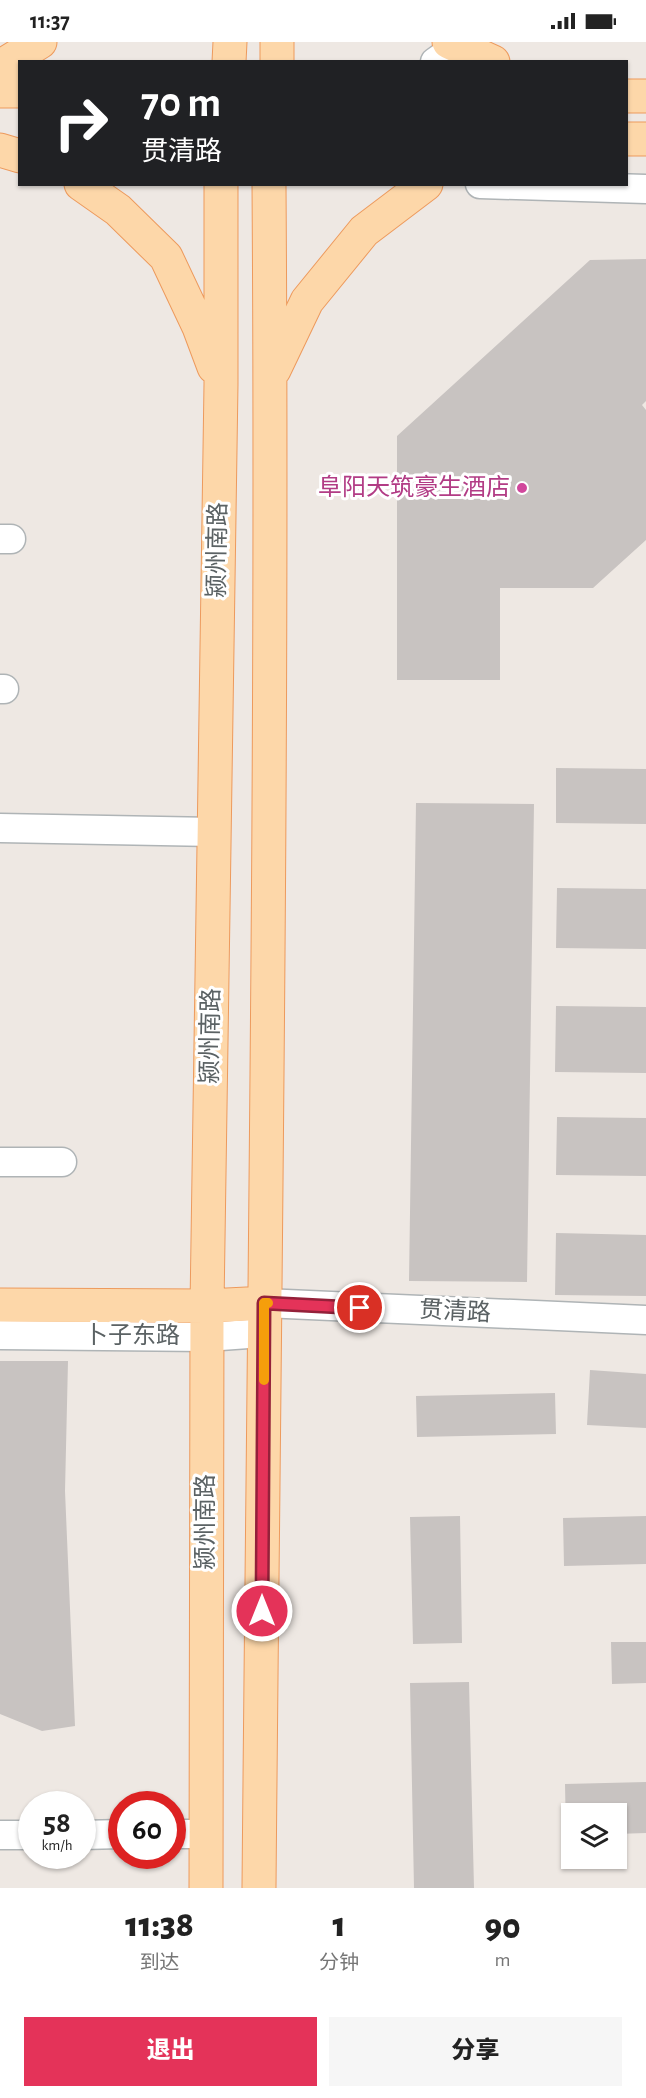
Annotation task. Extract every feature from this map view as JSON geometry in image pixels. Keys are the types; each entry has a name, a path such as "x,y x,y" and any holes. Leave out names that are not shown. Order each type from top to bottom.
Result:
{"main road":[{"path":"0,67 40,42"},
{"path":"229,60 230,42"},
{"path":"277,60 278,42"},
{"path":"451,48 488,60"},
{"path":"0,91 18,91"},
{"path":"628,96 646,96"},
{"path":"0,136 18,136"},
{"path":"628,139 646,139"},
{"path":"0,150 18,155"},
{"path":"84,186 118,210 166,257 221,384"},
{"name":"颍州南路","path":"206,1888 207,1321 221,384 221,186"},
{"path":"259,1888 271,378 269,186"},
{"path":"271,378 307,301 364,231 423,186"},
{"path":"0,1305 207,1321 264,1318"}],"street":[{"path":"0,168 18,167"},
{"path":"546,186 646,189"},
{"path":"0,828 214,832"},
{"path":"0,1162 62,1162"},
{"name":"贯清路","path":"264,1318 646,1320"},
{"name":"卜子东路","path":"0,1335 207,1321"},
{"path":"186,1834 206,1834"},
{"path":"0,1835 18,1835"}],"building":[{"name":"阜阳天筑豪生酒店","path":"646,259 646,401 642,405 646,410 646,540 593,588 500,588 500,680 397,680 397,436 590,260"},
{"path":"556,768 646,769 646,824 556,823"},
{"path":"416,803 534,804 527,1282 409,1281"},
{"path":"557,888 646,889 646,949 556,948"},
{"path":"556,1006 646,1007 646,1073 555,1072"},
{"path":"557,1117 646,1118 646,1176 556,1175"},
{"path":"556,1233 646,1235 646,1296 555,1295"},
{"path":"0,1361 68,1361 65,1491 75,1726 42,1731 0,1714"},
{"path":"590,1370 646,1374 646,1428 587,1425"},
{"path":"555,1393 556,1434 417,1437 416,1396"},
{"path":"460,1516 462,1643 413,1644 410,1517"},
{"path":"646,1516 646,1564 564,1566 563,1518"},
{"path":"611,1642 646,1642 646,1683 612,1684"},
{"path":"469,1682 474,1888 414,1888 410,1683"},
{"path":"646,1782 646,1833 627,1834 627,1803 565,1803 565,1784"}],"slow traffic":[{"path":"264,1380 264,1303 268,1303"}],"place":[{"name":"阜阳天筑豪生酒店","path":"522,488"}],"route":[{"path":"262,1611 264,1303 360,1308"}]}
